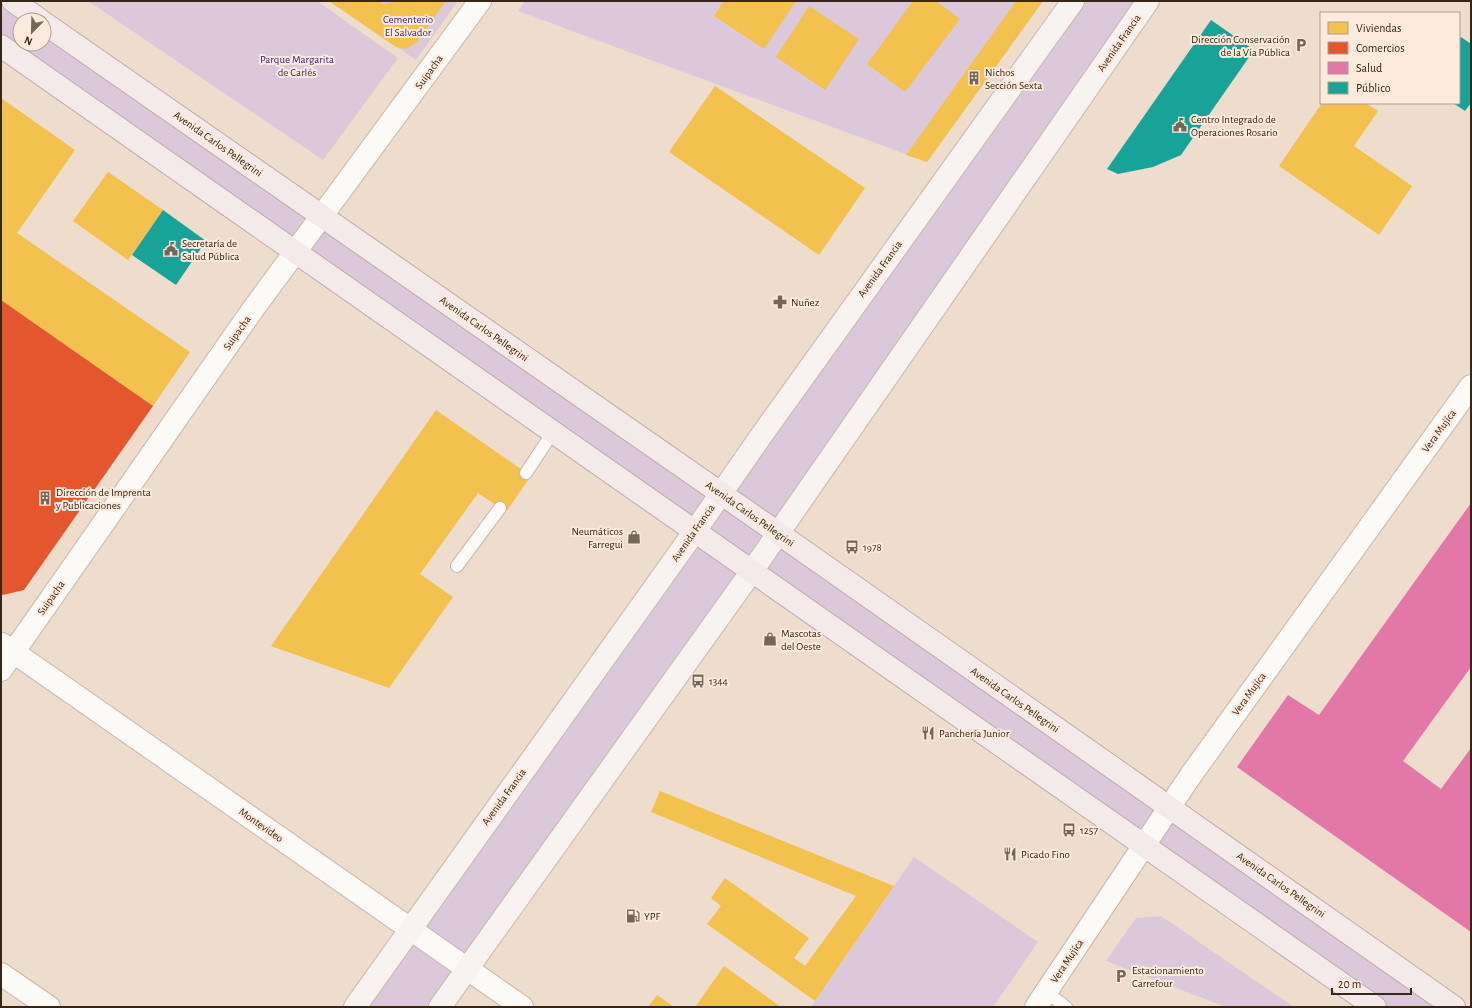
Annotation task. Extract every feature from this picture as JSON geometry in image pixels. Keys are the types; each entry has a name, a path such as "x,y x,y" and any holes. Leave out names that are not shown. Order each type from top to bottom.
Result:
{"main road":[{"path":"13,1 29,12"},
{"name":"Avenida Francia","path":"355,1007 409,929 695,532 1073,1"},
{"name":"Avenida Francia","path":"440,1007 752,571 1148,1"},
{"name":"Avenida Carlos Pellegrini","path":"52,29 778,533 1454,1007"},
{"path":"1,46 1375,1007"}],"street":[{"name":"Suipacha","path":"1,670 7,648 480,1"},
{"name":"Vera Mujíca","path":"1041,1000 1191,775 1471,386"},
{"name":"Montevideo","path":"7,648 522,1007"},
{"path":"1,974 49,1007"}],"lane":[{"path":"526,473 553,432"},
{"path":"457,566 500,508"},
{"path":"1041,1000 1066,1007"}],"green space":[{"path":"1,1 13,1 29,12 12,12 12,52 52,52 52,29 721,494 1073,1 1148,1 778,533 1454,1007 1375,1007 752,571 440,1007 355,1007 695,531 1,46"},
{"name":"Parque Margarita de Carlés","path":"88,1 317,1 398,58 323,160"},
{"name":"Cementerio El Salvador","path":"329,1 458,1 416,60"},
{"path":"525,1 1043,1 927,162 518,11"},
{"path":"914,857 1038,942 993,1007 811,1007"},
{"path":"1161,916 1294,1007 1226,1007 1106,961 1136,918"}],"building: Viviendas":[{"name":"Cementerio El Salvador","path":"329,1 379,1 382,4 403,1 446,1 416,43 406,49 396,47"},
{"path":"724,1 796,1 764,49 714,16"},
{"path":"913,1 936,1 960,19 905,92 867,64"},
{"name":"Nichos Sección Sexta","path":"1016,1 1043,1 927,162 906,155"},
{"path":"809,6 859,39 825,90 776,57"},
{"path":"715,86 865,188 819,255 669,152"},
{"path":"1,98 75,150 17,233 190,352 153,406 1,300"},
{"path":"1321,104 1368,104 1378,111 1354,146 1412,186 1379,235 1279,166"},
{"path":"108,172 163,210 128,260 73,221"},
{"path":"436,410 531,476 506,512 478,493 420,574 453,597 389,688 271,646"},
{"path":"660,791 894,886 815,1001 707,924 721,906 711,898 725,878 809,938 794,958 805,966 856,896 651,812"},
{"path":"724,966 781,1007 696,1006"},
{"path":"657,995 674,1007 648,1007"}],"building: Comercios":[{"name":"Dirección de Imprenta y Publicaciones","path":"1,300 153,406 24,590 3,595 1,594"}],"building: Salud":[{"path":"1471,503 1471,667 1403,761 1441,789 1471,748 1471,932 1237,767 1288,695 1319,715"}],"building: Público":[{"path":"1211,20 1254,50 1181,155 1153,167 1118,174 1107,169"},
{"path":"1461,37 1471,44 1471,103 1465,111 1454,104 1460,104"},
{"path":"163,210 206,241 176,285 132,255"}],"place":[{"name":"Dirección Conservación de la Via Pública","path":"1301,45"},
{"name":"Nichos Sección Sexta","path":"974,78"},
{"name":"Centro Integrado de Operaciones Rosario","path":"1180,125"},
{"name":"Secretaría de Salud Pública","path":"171,249"},
{"name":"Nuñez","path":"780,302"},
{"name":"Dirección de Imprenta y Publicaciones","path":"45,498"},
{"name":"Neumáticos Farregui","path":"634,537"},
{"name":"1978","path":"852,547"},
{"name":"Mascotas del Oeste","path":"770,639"},
{"name":"1344","path":"698,681"},
{"name":"Panchería Junior","path":"928,733"},
{"name":"1257","path":"1069,830"},
{"name":"Picado Fino","path":"1010,854"},
{"name":"YPF","path":"633,916"},
{"name":"Estacionamiento Carrefour","path":"1121,976"}]}
